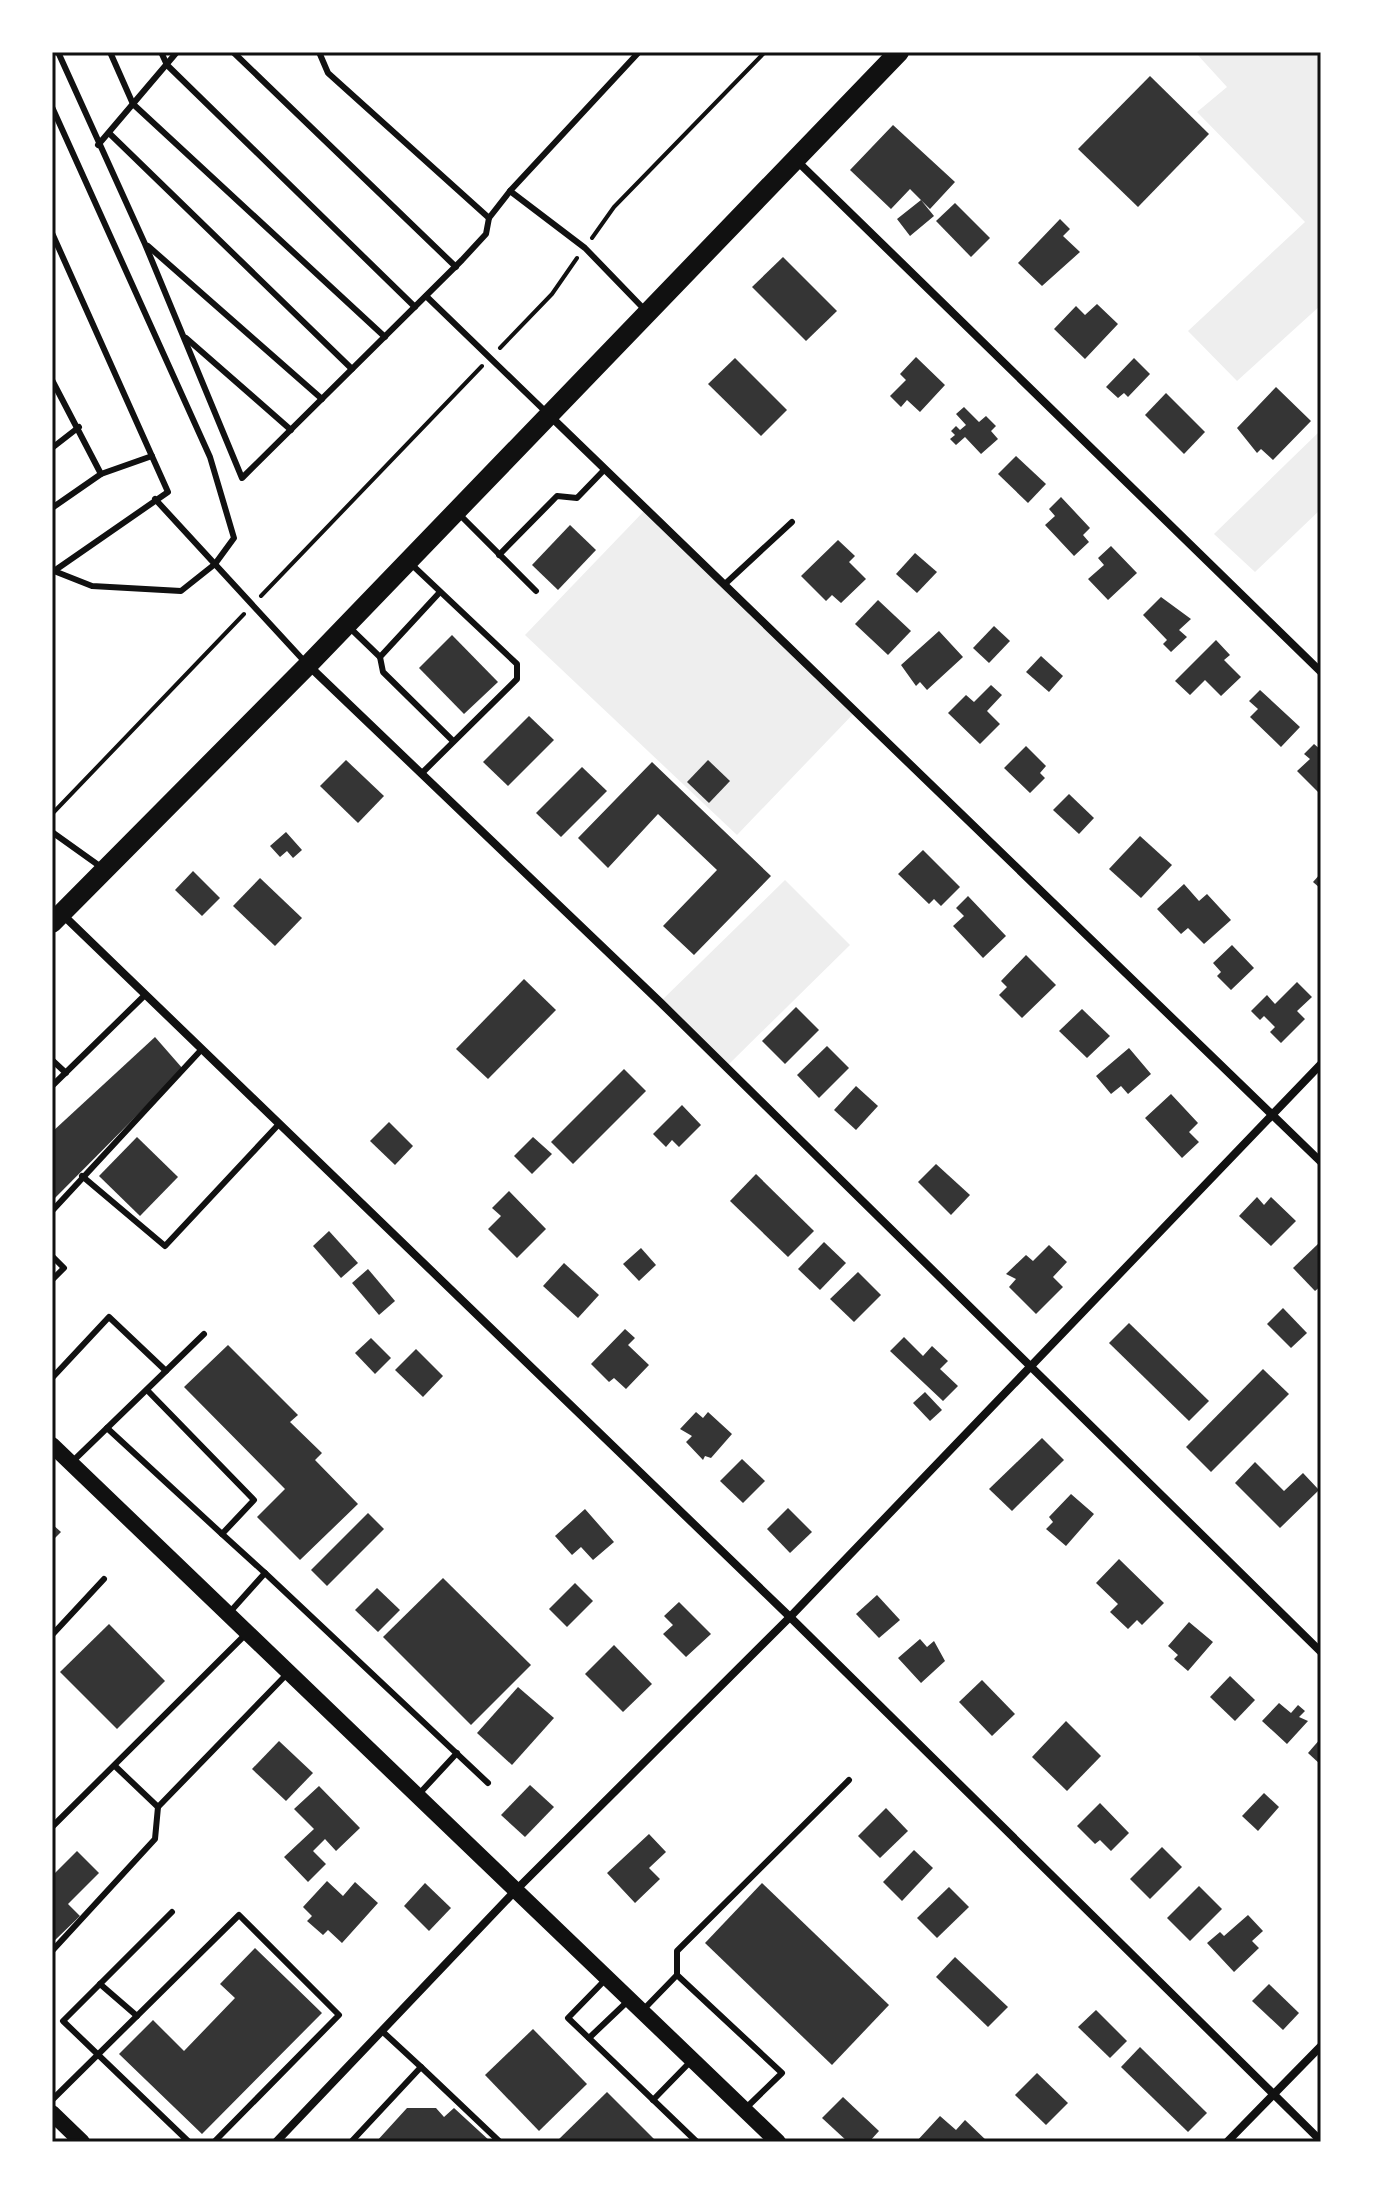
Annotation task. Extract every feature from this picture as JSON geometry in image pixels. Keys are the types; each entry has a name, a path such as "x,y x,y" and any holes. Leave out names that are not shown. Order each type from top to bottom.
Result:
{"main road":[{"path":"57,918 308,665 899,52"},
{"path":"52,1445 778,2142"},
{"path":"52,2113 82,2142"}],"street":[{"path":"795,160 1321,672"},
{"path":"548,413 1321,1162"},
{"path":"308,665 1032,1366 1321,1652"},
{"path":"57,918 202,1049 790,1617 1321,2141"},
{"path":"276,2142 515,1891 790,1617 1321,1064"},
{"path":"1227,2142 1321,2046"}],"lane":[{"path":"58,52 145,244 242,478 456,267 486,234 489,218 510,191 639,52"},
{"path":"110,52 133,104 385,337"},
{"path":"161,52 167,65 415,307"},
{"path":"98,145 177,52"},
{"path":"233,52 456,267"},
{"path":"319,52 328,73 489,218"},
{"path":"52,107 210,457 234,538 215,564 181,591 92,586 54,571 168,492 52,233"},
{"path":"109,133 352,369"},
{"path":"510,191 585,248 647,312"},
{"path":"145,244 322,399"},
{"path":"426,296 548,413"},
{"path":"183,336 291,430"},
{"path":"52,380 101,474"},
{"path":"52,448 79,427"},
{"path":"52,508 101,474 152,456"},
{"path":"499,555 557,496 577,498 605,469"},
{"path":"155,499 308,665"},
{"path":"455,511 536,591"},
{"path":"725,584 792,522"},
{"path":"407,561 517,664 517,679 420,774"},
{"path":"380,657 440,592"},
{"path":"346,625 380,657 383,672 453,741"},
{"path":"52,832 105,870"},
{"path":"52,1086 145,995"},
{"path":"52,1211 202,1049"},
{"path":"52,1060 66,1073"},
{"path":"82,1176 165,1246 279,1124"},
{"path":"52,1256 64,1268 52,1280"},
{"path":"52,1378 109,1317 166,1371"},
{"path":"71,1463 204,1334"},
{"path":"147,1390 254,1500 222,1534"},
{"path":"107,1428 488,1783"},
{"path":"227,1614 265,1573"},
{"path":"52,1635 104,1579"},
{"path":"52,1827 116,1767 247,1633"},
{"path":"52,1951 155,1839 158,1807 288,1673"},
{"path":"417,1796 457,1753"},
{"path":"116,1767 158,1807"},
{"path":"744,2110 782,2073 677,1975 677,1951 849,1780"},
{"path":"172,1912 63,2021 189,2142"},
{"path":"52,2100 239,1915 339,2015 214,2142"},
{"path":"589,2038 677,1975"},
{"path":"607,1979 568,2018 697,2142"},
{"path":"100,1984 137,2016"},
{"path":"382,2031 500,2142"},
{"path":"653,2100 692,2060"},
{"path":"351,2142 421,2067"}],"path":[{"path":"52,814 552,294 614,207 765,52"}],"shaded area":[{"path":"1195,52 1321,52 1321,305 1237,381 1188,331 1305,222 1197,112 1227,87"},
{"path":"1321,430 1321,509 1255,572 1214,534"},
{"path":"646,509 857,710 737,835 525,635"},
{"path":"785,880 850,945 725,1068 660,1002"}],"building":[{"path":"1150,76 1209,134 1138,207 1078,149"},
{"path":"893,125 955,182 930,209 910,189 891,209 850,170"},
{"path":"921,200 934,216 910,236 897,219"},
{"path":"955,203 990,238 971,257 936,221"},
{"path":"1060,219 1070,229 1063,236 1080,252 1042,286 1018,263"},
{"path":"783,257 837,311 806,341 752,287"},
{"path":"1097,304 1118,324 1085,359 1054,329 1076,306 1085,315"},
{"path":"916,357 945,385 920,412 907,400 901,407 890,396 906,380 900,374"},
{"path":"735,358 787,410 761,436 708,384"},
{"path":"1134,358 1150,374 1128,397 1124,393 1118,398 1106,387"},
{"path":"1276,387 1311,421 1273,460 1261,449 1257,453 1237,428"},
{"path":"1166,393 1205,432 1184,454 1145,415"},
{"path":"964,407 979,422 986,416 996,426 991,431 998,439 981,454 965,437 956,445 950,439 955,435 951,431 956,426 960,430 966,425 956,414"},
{"path":"1016,456 1046,484 1028,503 998,474"},
{"path":"1061,497 1090,528 1083,535 1089,542 1074,556 1045,525 1055,516 1049,509"},
{"path":"570,525 596,550 558,590 532,565"},
{"path":"838,540 855,556 849,562 866,579 841,603 832,595 826,601 801,576"},
{"path":"1111,546 1137,573 1108,600 1088,579 1104,565 1098,558"},
{"path":"915,553 937,572 917,593 896,574"},
{"path":"1161,597 1191,619 1179,630 1187,637 1171,652 1163,644 1167,640 1143,615"},
{"path":"878,600 911,631 888,655 855,624"},
{"path":"994,626 1010,641 989,663 973,648"},
{"path":"939,631 963,657 927,690 920,682 916,686 901,665"},
{"path":"452,635 498,682 464,714 419,668"},
{"path":"1216,640 1230,655 1224,660 1241,677 1221,696 1205,680 1190,695 1175,681"},
{"path":"1041,656 1063,676 1049,692 1026,672"},
{"path":"991,685 1002,695 987,711 1000,724 980,744 948,713 966,695 974,702"},
{"path":"1260,690 1300,727 1281,747 1250,717 1258,709 1249,701"},
{"path":"529,716 554,740 508,786 483,762"},
{"path":"1314,744 1321,750 1321,795 1297,771 1310,759 1304,754"},
{"path":"1026,746 1046,766 1040,773 1045,778 1030,793 1004,768"},
{"path":"346,760 384,796 358,823 320,786"},
{"path":"708,760 730,781 709,803 687,782"},
{"path":"652,762 771,876 694,955 663,926 717,870 658,814 608,868 578,838"},
{"path":"582,767 607,791 561,837 536,813"},
{"path":"1069,794 1094,818 1079,834 1053,810"},
{"path":"286,832 302,850 293,858 287,851 280,857 270,846"},
{"path":"1140,836 1172,865 1141,898 1109,869"},
{"path":"923,850 960,887 941,906 934,899 929,904 898,874"},
{"path":"193,871 220,898 202,916 175,890"},
{"path":"1321,873 1321,889 1313,882"},
{"path":"260,878 302,918 275,946 233,906"},
{"path":"1184,884 1199,901 1207,894 1231,920 1204,944 1188,928 1181,934 1157,909"},
{"path":"968,896 1006,936 983,958 953,926 964,916 956,908"},
{"path":"1232,945 1254,968 1231,990 1217,976 1221,972 1213,963"},
{"path":"1026,955 1056,985 1022,1018 999,995 1007,987 1001,981"},
{"path":"524,979 556,1010 488,1079 456,1049"},
{"path":"1297,982 1312,997 1297,1011 1305,1019 1281,1043 1270,1032 1275,1027 1264,1016 1260,1020 1251,1011 1267,995 1275,1004"},
{"path":"796,1007 819,1030 785,1064 762,1041"},
{"path":"1082,1009 1110,1036 1087,1058 1059,1031"},
{"path":"155,1037 183,1069 52,1201 52,1132"},
{"path":"827,1046 849,1068 819,1098 797,1075"},
{"path":"1129,1048 1151,1074 1128,1094 1121,1086 1111,1094 1096,1076"},
{"path":"624,1069 646,1091 573,1164 551,1142"},
{"path":"856,1086 878,1106 856,1130 834,1110"},
{"path":"1171,1094 1198,1123 1189,1132 1199,1142 1182,1158 1145,1118"},
{"path":"682,1105 701,1125 679,1147 672,1140 666,1147 653,1134"},
{"path":"389,1122 413,1146 395,1165 370,1141"},
{"path":"137,1137 178,1177 140,1216 99,1176"},
{"path":"533,1137 552,1154 532,1174 514,1156"},
{"path":"936,1164 970,1195 951,1215 918,1182"},
{"path":"756,1174 814,1231 788,1257 730,1201"},
{"path":"509,1191 546,1229 517,1258 488,1229 501,1216 492,1208"},
{"path":"1257,1197 1264,1205 1271,1197 1296,1221 1271,1246 1239,1216"},
{"path":"329,1231 358,1263 341,1278 313,1246"},
{"path":"824,1242 846,1263 820,1290 798,1269"},
{"path":"1319,1243 1321,1286 1315,1291 1293,1268"},
{"path":"1049,1245 1067,1262 1053,1277 1063,1287 1036,1314 1009,1287 1016,1279 1006,1274 1026,1255 1033,1261"},
{"path":"641,1248 656,1265 639,1281 623,1264"},
{"path":"564,1263 599,1295 578,1318 543,1286"},
{"path":"368,1269 395,1301 379,1315 352,1283"},
{"path":"858,1272 881,1295 854,1322 830,1299"},
{"path":"1283,1308 1307,1333 1291,1348 1267,1324"},
{"path":"1129,1323 1209,1401 1189,1421 1109,1343"},
{"path":"625,1329 635,1338 628,1345 649,1365 626,1389 614,1378 609,1382 591,1364"},
{"path":"904,1337 923,1356 932,1346 948,1361 940,1369 958,1386 943,1401 890,1351"},
{"path":"371,1338 391,1358 375,1374 355,1353"},
{"path":"228,1345 298,1415 290,1422 322,1453 315,1460 358,1504 300,1560 257,1517 285,1489 184,1387"},
{"path":"416,1349 443,1376 423,1397 395,1370"},
{"path":"1263,1369 1289,1394 1211,1472 1186,1447"},
{"path":"925,1392 942,1410 930,1421 913,1403"},
{"path":"696,1412 703,1418 708,1412 732,1434 711,1458 705,1456 703,1460 686,1442 692,1436 680,1429"},
{"path":"1042,1438 1064,1460 1012,1511 989,1489"},
{"path":"742,1459 765,1481 743,1503 720,1481"},
{"path":"1255,1462 1284,1491 1303,1473 1319,1490 1280,1528 1235,1483"},
{"path":"1071,1494 1094,1514 1066,1546 1046,1529 1053,1522 1049,1517"},
{"path":"788,1508 812,1532 790,1553 767,1529"},
{"path":"585,1509 614,1542 593,1560 581,1547 572,1555 555,1536"},
{"path":"368,1513 384,1529 327,1586 311,1570"},
{"path":"52,1524 61,1532 52,1541"},
{"path":"1119,1559 1164,1603 1142,1625 1137,1620 1128,1629 1110,1612 1118,1604 1096,1583"},
{"path":"443,1578 531,1665 471,1725 383,1637"},
{"path":"575,1583 593,1601 567,1627 549,1609"},
{"path":"377,1588 400,1610 378,1632 355,1610"},
{"path":"877,1595 900,1620 879,1638 856,1614"},
{"path":"679,1602 711,1634 686,1657 663,1634 673,1625 664,1616"},
{"path":"1189,1622 1213,1642 1188,1671 1174,1659 1178,1655 1168,1646"},
{"path":"109,1624 165,1681 117,1729 60,1672"},
{"path":"920,1639 927,1647 934,1641 945,1661 921,1683 898,1658"},
{"path":"614,1645 652,1684 623,1712 585,1674"},
{"path":"1230,1676 1255,1700 1235,1721 1210,1697"},
{"path":"982,1680 1015,1714 992,1736 959,1702"},
{"path":"518,1687 554,1718 512,1765 477,1733"},
{"path":"1279,1703 1291,1713 1298,1705 1305,1711 1299,1717 1308,1721 1287,1744 1262,1721"},
{"path":"1066,1721 1101,1756 1067,1791 1032,1757"},
{"path":"1321,1738 1321,1765 1308,1753"},
{"path":"279,1741 313,1773 286,1801 252,1769"},
{"path":"530,1785 554,1807 525,1837 501,1815"},
{"path":"319,1786 360,1828 336,1851 325,1839 313,1851 326,1864 308,1882 284,1857 314,1829 294,1809"},
{"path":"1264,1793 1279,1807 1258,1831 1242,1816"},
{"path":"1100,1803 1129,1833 1111,1851 1100,1840 1095,1844 1077,1826"},
{"path":"886,1808 908,1831 880,1858 858,1836"},
{"path":"649,1834 666,1852 649,1868 660,1879 635,1903 607,1873"},
{"path":"1162,1847 1182,1867 1150,1899 1130,1879"},
{"path":"914,1850 933,1868 902,1901 883,1882"},
{"path":"77,1851 99,1873 68,1904 80,1916 52,1943 52,1876"},
{"path":"327,1881 343,1896 355,1882 378,1903 342,1943 328,1930 323,1935 307,1921 312,1916 303,1907"},
{"path":"425,1883 451,1908 429,1931 404,1906"},
{"path":"762,1883 889,2005 832,2065 705,1943"},
{"path":"1199,1886 1222,1909 1190,1941 1167,1918"},
{"path":"949,1887 969,1907 937,1938 917,1918"},
{"path":"1248,1915 1263,1931 1252,1941 1259,1948 1234,1972 1207,1943 1220,1932 1224,1936"},
{"path":"255,1948 322,2013 202,2134 119,2054 153,2020 184,2051 235,1998 220,1984"},
{"path":"955,1957 1008,2007 988,2027 936,1977"},
{"path":"1269,1984 1299,2013 1283,2030 1252,2001"},
{"path":"1096,2010 1127,2041 1110,2058 1078,2027"},
{"path":"533,2029 587,2084 539,2131 485,2075"},
{"path":"1140,2047 1207,2113 1188,2132 1121,2067"},
{"path":"1037,2073 1068,2103 1046,2125 1015,2095"},
{"path":"607,2092 657,2142 556,2142"},
{"path":"843,2097 879,2131 869,2142 848,2142 822,2118"},
{"path":"407,2108 436,2108 444,2117 454,2108 491,2142 376,2142"},
{"path":"940,2116 956,2130 965,2120 988,2142 916,2142"}]}
